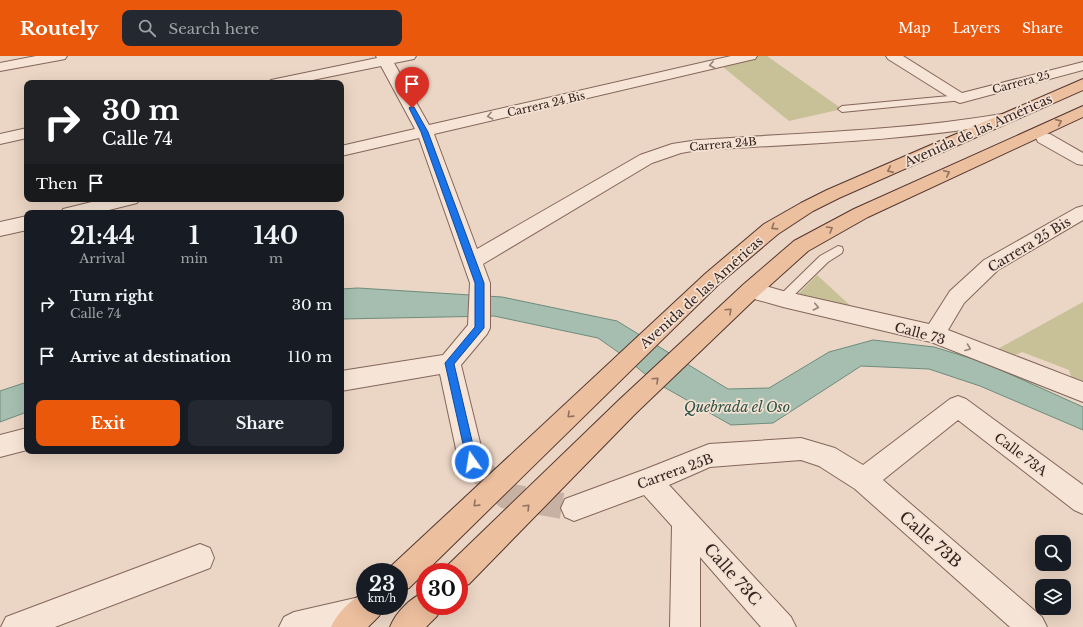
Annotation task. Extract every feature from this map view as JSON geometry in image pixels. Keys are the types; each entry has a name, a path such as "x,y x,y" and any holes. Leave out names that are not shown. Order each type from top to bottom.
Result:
{"main road":[{"name":"Avenida de las Américas","path":"408,569 599,388 669,318 771,229 806,207 833,194 1083,84"},
{"name":"Avenida de las Américas","path":"468,565 627,407 751,290 801,246 834,227 1083,111"},
{"path":"405,627 417,615"}],"street":[{"path":"0,67 60,56"},
{"path":"289,80 385,58 409,56"},
{"name":"Carrera 24 Bis","path":"344,150 750,56"},
{"path":"893,56 960,98"},
{"path":"344,381 450,363 479,328 480,283 425,132 385,58"},
{"name":"Carrera 25","path":"960,98 1083,66"},
{"name":"Carrera 24B","path":"472,262 646,159 678,148 698,145 916,131 962,126 1002,119"},
{"path":"0,139 24,134"},
{"path":"1044,138 1083,160"},
{"path":"83,210 118,202"},
{"name":"Carrera 25 Bis","path":"934,334 957,297 991,265 1078,221"},
{"path":"0,229 24,224"},
{"name":"Calle 73","path":"751,290 783,299 934,334 1083,392"},
{"path":"450,363 472,462"},
{"name":"Calle 73A","path":"864,480 958,406 1083,501"},
{"path":"0,446 24,440"},
{"name":"Carrera 25B","path":"574,508 648,481 709,456 801,449 826,456"},
{"name":"Calle 73B","path":"826,456 864,480 1032,627"},
{"name":"Calle 73C","path":"648,481 686,520 780,627"},
{"path":"685,627 686,520"},
{"path":"16,627 200,558"},
{"path":"294,627 360,615"}],"lane":[{"path":"842,109 960,98"},
{"path":"783,299 824,259 838,250"}],"shaded area":[{"path":"750,56 767,56 842,109 789,121 718,63"},
{"path":"817,275 854,309 798,294"},
{"path":"1083,302 1083,382 1072,379 1069,370 1022,352 1013,356 996,350"}],"water":[{"name":"Quebrada el Oso","path":"358,288 502,297 617,321 728,389 769,388 829,352 873,340 934,347 983,362 1083,407 1083,430 980,386 929,369 861,366 773,423 731,425 655,382 598,338 494,316 344,319 344,289"},
{"path":"24,383 24,413 0,422 0,391"}],"tunnel":[{"path":"472,463 507,496 574,508"}],"route":[{"path":"412,108 425,132 480,283 479,328 450,363 472,462"}]}
